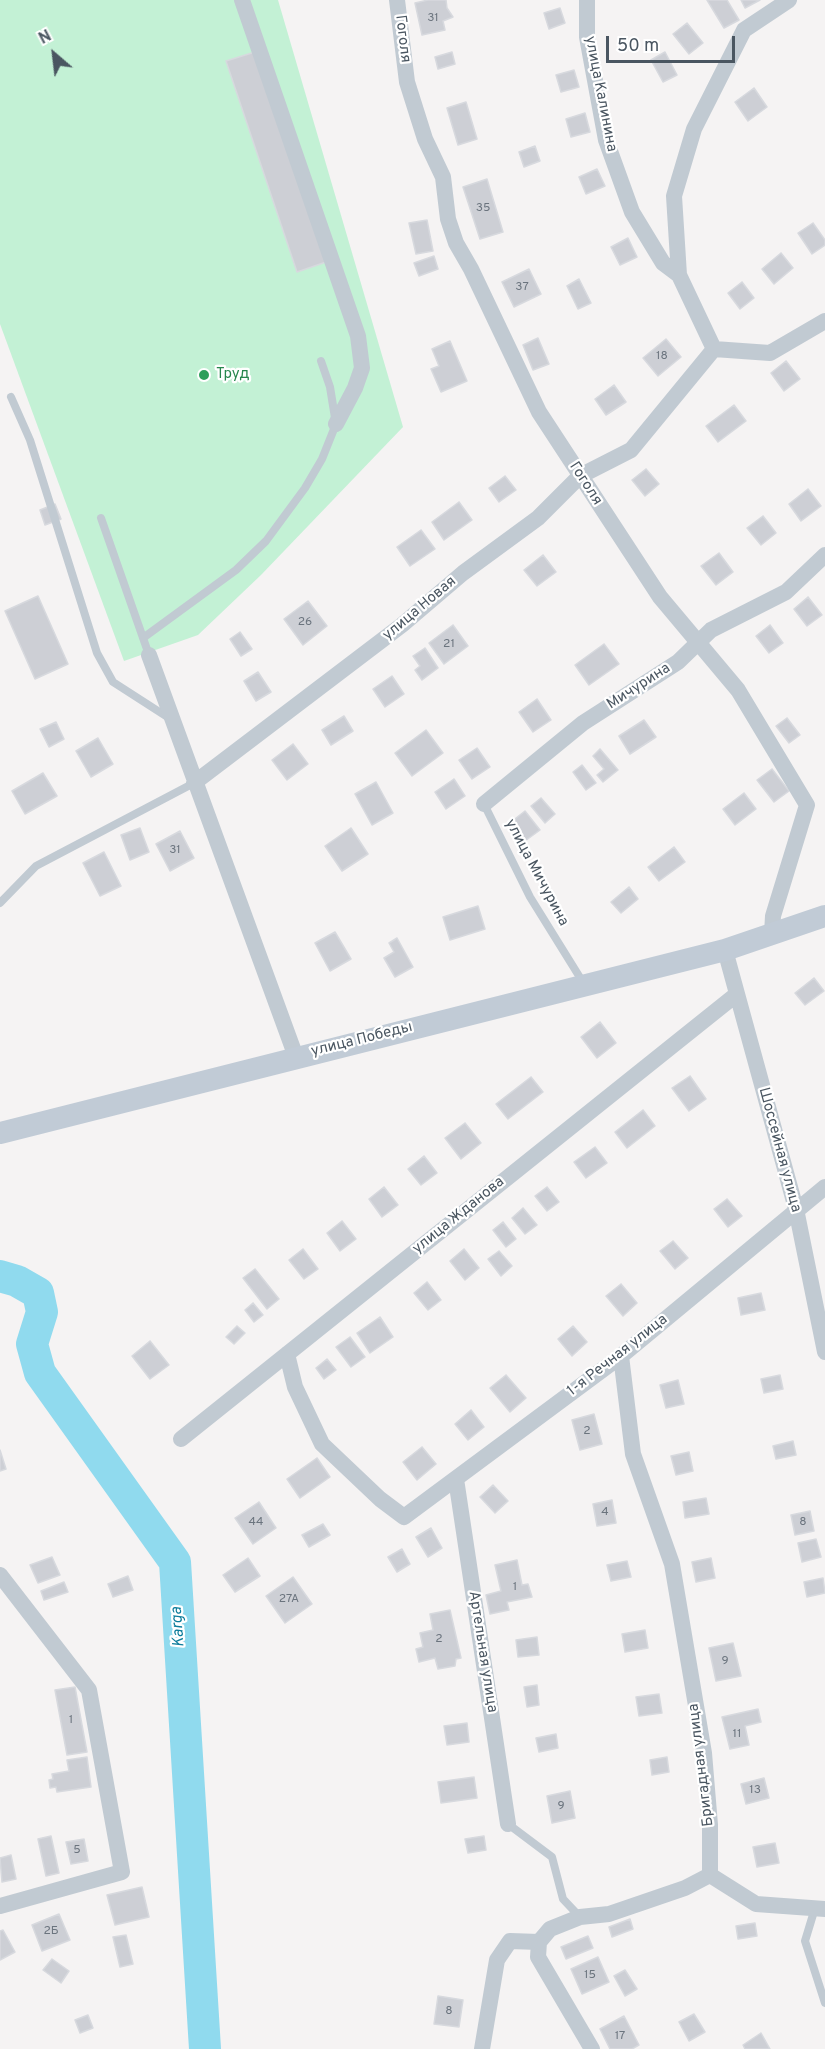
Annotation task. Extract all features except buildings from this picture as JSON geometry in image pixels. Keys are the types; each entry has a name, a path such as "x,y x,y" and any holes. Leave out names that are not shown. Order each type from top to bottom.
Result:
{"street":[{"path":"242,0 358,336 362,368 356,388 336,424"},
{"name":"Гоголя","path":"397,0 407,82 425,139 443,177 448,219 456,243 471,269 539,412 660,597 738,690 807,805 773,916 772,934"},
{"name":"улица Калинина","path":"587,0 587,37 606,140 632,212 663,263 679,275"},
{"name":"улица Калинина","path":"714,350 679,275 674,196 694,129 744,30 789,0"},
{"path":"714,350 770,353 825,321"},
{"name":"улица Новая","path":"194,783 402,626 463,573 538,518 580,476 631,450 714,350"},
{"name":"Мичурина","path":"484,804 583,723 678,662 697,641 711,630 786,592 825,555"},
{"path":"148,655 296,1057"},
{"path":"725,950 825,916"},
{"name":"улица Победы","path":"0,1133 725,950"},
{"name":"Шоссейная улица","path":"725,950 796,1209 825,1352"},
{"name":"улица Жданова","path":"181,1438 737,994"},
{"name":"1-я Речная улица","path":"287,1354 296,1387 322,1444 380,1499 404,1517 621,1356 825,1187"},
{"name":"Бригадная улица","path":"621,1356 633,1454 672,1564 704,1753 710,1825 710,1875"},
{"name":"Артельная улица","path":"456,1479 508,1824"},
{"path":"0,1575 89,1690 122,1872 0,1906"},
{"path":"592,2049 538,1956 539,1942 550,1929 579,1917 609,1914 685,1888 710,1875 756,1904 820,1908"},
{"path":"482,2049 497,1960 510,1941 539,1942"}],"lane":[{"path":"143,638 207,594 266,541 316,469 336,424 330,387 321,361"},
{"path":"11,397 30,440 97,653 113,682 172,720"},
{"path":"101,519 148,655"},
{"name":"улица Новая","path":"0,903 36,866 194,783"},
{"name":"улица Мичурина","path":"484,804 530,897 585,984"},
{"path":"508,1824 552,1857 563,1899 579,1917"},
{"path":"820,1908 805,1941 825,2003"}],"green space":[{"name":"Труд","path":"0,0 278,0 403,427 261,575 198,635 124,661 0,324"}],"waterway":[{"name":"Karga","path":"0,1276 17,1281 38,1293 42,1312 32,1344 40,1373 175,1562 205,2049"}],"place":[{"name":"Труд","path":"204,375"}]}
